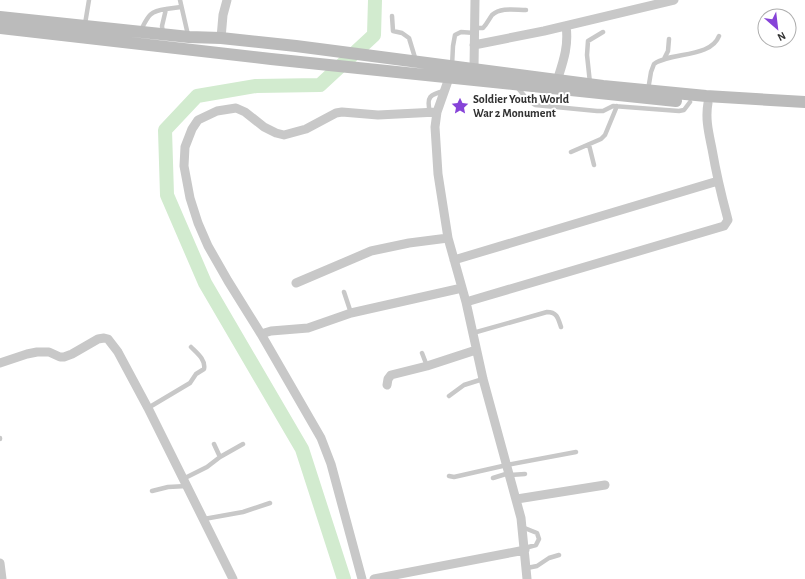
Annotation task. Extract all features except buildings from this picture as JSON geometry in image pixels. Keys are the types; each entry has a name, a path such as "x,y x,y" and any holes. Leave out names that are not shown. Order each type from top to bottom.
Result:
{"main road":[{"path":"0,17 189,37 221,38 399,59 416,62 451,72 516,85 646,99 805,110"},
{"path":"0,28 369,69 451,72 474,68 558,81 731,98 805,102"}],"street":[{"path":"221,38 223,14 227,0"},
{"path":"474,68 475,0"},
{"path":"474,45 566,26 674,0"},
{"path":"558,81 568,38 566,26"},
{"path":"451,72 445,91 434,112 438,174 448,238 466,302 483,379 516,500 522,527 528,579"},
{"path":"466,302 724,226 728,220 718,182 706,113 708,103"},
{"path":"362,579 331,464 321,438 261,334 228,281 208,246 198,224 190,198 184,166 185,147 192,129 198,120 217,111 236,108 245,112 264,127 284,135 306,129 331,115 342,112 378,115 434,112"},
{"path":"454,260 718,182"},
{"path":"296,283 371,251 409,243 448,238"},
{"path":"261,334 271,331 308,328 351,313 462,288"},
{"path":"0,363 37,352 49,352 60,357 64,357 98,339 108,339 118,352 148,408 233,579"},
{"path":"387,385 388,379 391,375 427,366 476,350"},
{"path":"516,500 604,485"},
{"path":"374,579 525,549"},
{"path":"0,563 2,579"}],"lane":[{"path":"85,26 89,0"},
{"path":"180,0 189,37"},
{"path":"141,31 149,15 153,11 181,7"},
{"path":"163,34 162,26 166,9"},
{"path":"451,72 453,46 456,35 461,32 475,31 483,28 491,16 501,10 526,10"},
{"path":"392,16 393,30 402,33 409,38 416,62"},
{"path":"590,84 587,46 588,41 603,32"},
{"path":"648,90 652,67 657,62 664,59 688,55 705,48 714,44 719,36"},
{"path":"664,59 668,51 669,39"},
{"path":"516,85 527,99 535,105 597,111 611,106 679,111 684,110 690,102"},
{"path":"571,152 589,145 605,135 617,106"},
{"path":"589,145 594,165"},
{"path":"344,292 351,313"},
{"path":"473,332 548,312 556,313 561,327"},
{"path":"148,408 190,383 196,374 204,369 205,363 191,347"},
{"path":"422,353 427,366"},
{"path":"450,396 464,385 483,379"},
{"path":"214,444 220,457"},
{"path":"152,491 185,482 220,457 243,444"},
{"path":"449,476 454,477 508,471 576,452"},
{"path":"493,478 508,471 524,474"},
{"path":"204,519 243,512 270,503"},
{"path":"522,527 537,533 539,539 536,545 525,549"},
{"path":"527,568 537,566 549,558 559,555"}],"waterway":[{"path":"344,579 302,449 205,283 167,195 165,130 197,96 256,86 320,85 374,35 375,0"}],"place":[{"name":"Soldier Youth World War 2 Monument","path":"460,106"}]}
